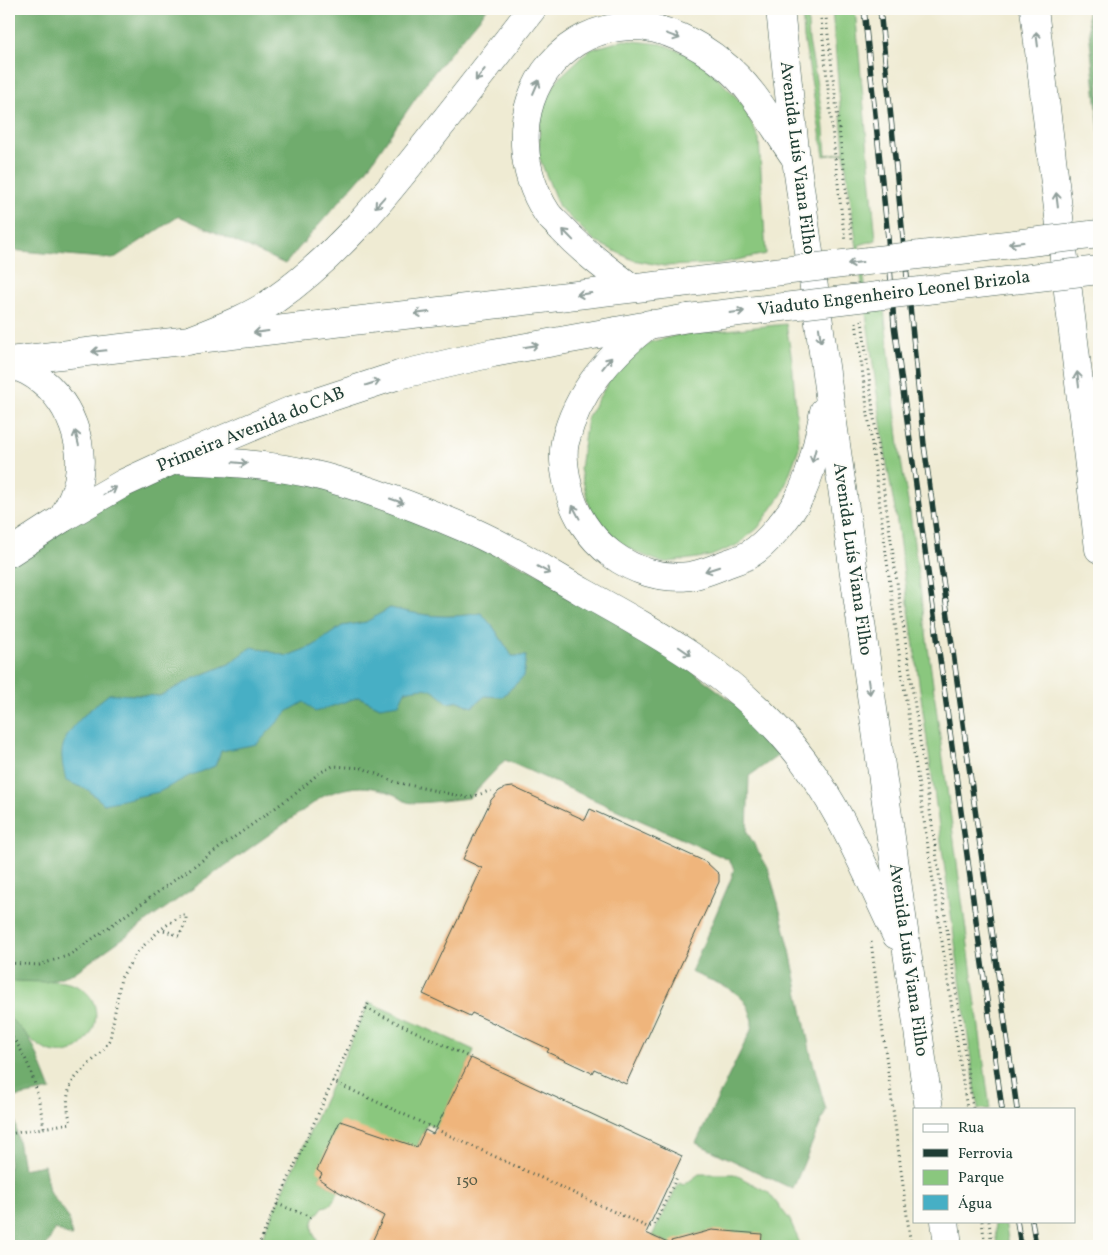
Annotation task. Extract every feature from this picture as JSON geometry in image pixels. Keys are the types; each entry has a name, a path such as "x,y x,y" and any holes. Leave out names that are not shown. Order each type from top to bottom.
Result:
{"main road":[{"path":"188,341 238,321 273,301 310,272 350,234 384,198 532,9"},
{"name":"Avenida Luís Viana Filho","path":"780,9 796,159 929,1108"},
{"path":"1034,9 1091,423 1099,549"},
{"path":"632,288 577,244 548,214 535,191 526,161 524,127 530,101 540,77 558,56 580,41 606,30 631,26 653,29 678,37 698,46 722,62 738,76 753,94 796,159"},
{"name":"Viaduto Engenheiro Leonel Brizola","path":"632,288 680,284 1099,234"},
{"name":"Viaduto Engenheiro Leonel Brizola","path":"688,318 1099,270"},
{"path":"9,362 632,288"},
{"name":"Primeira Avenida do CAB","path":"9,553 63,518 124,483 292,410 399,375 493,353 688,318"},
{"path":"649,324 611,357 588,386 574,414 564,444 565,473 571,503 584,527 603,549 632,567 662,576 690,576 715,569 751,554 778,530 799,498 814,458 828,390"},
{"path":"9,362 27,371 47,385 62,403 74,424 79,448 79,473 74,496 63,518"},
{"path":"174,460 242,462 285,469 324,477 401,502 476,533 677,645 729,682 761,712 792,746 824,790 860,859 908,961"},
{"path":"945,1222 948,1246"}],"path":[{"path":"820,9 846,245"},
{"path":"825,9 852,242"},
{"path":"855,314 898,646 967,1108"},
{"path":"862,318 880,460 974,1108"},
{"path":"9,963 39,965 70,955 296,793 319,773 332,766 362,768 395,782 469,798 495,789"},
{"path":"9,1134 71,1123 67,1111 71,1084 79,1072 106,1047 110,1039 114,1027 121,978 138,951 161,929 182,915 186,915 186,922 179,936 161,929"},
{"path":"871,940 911,1246"},
{"path":"258,1246 369,1002"},
{"path":"366,1008 471,1058"},
{"path":"9,1034 23,1055 33,1076 44,1127"},
{"path":"332,1081 437,1128 647,1227 654,1225 677,1177"},
{"path":"277,1204 314,1218"},
{"path":"982,1222 986,1246"},
{"path":"989,1222 992,1246"}],"green space":[{"path":"9,9 487,9 431,76 365,172 285,264 179,216 113,259 9,250"},
{"path":"802,9 807,9 809,41 823,118 826,155 844,152 832,9 855,9 876,240 859,245 869,310 884,309 900,455 910,513 990,1108 978,1108 844,153 824,156 804,38"},
{"path":"1087,9 1099,9 1099,131"},
{"path":"624,40 662,44 699,59 742,103 759,139 766,254 718,264 664,266 633,260 596,242 559,207 539,157 540,111 557,80 589,50"},
{"path":"786,324 792,360 799,448 782,494 758,528 737,545 711,556 663,563 620,544 591,513 580,469 587,418 613,374 650,342 678,335"},
{"path":"174,460 323,477 596,599 792,746 749,776 747,832 768,868 778,903 790,950 811,1055 826,1110 793,1189 696,1143 752,1028 751,1016 747,1005 741,997 723,986 691,972 731,879 734,869 729,860 505,760 469,798 411,803 384,791 366,787 339,790 322,797 74,973 46,982 9,981 9,553","holes":["390,608 425,615 446,616 481,613 494,628 512,656 526,656 523,677 502,697 485,696 472,707 459,701 448,703 436,691 422,687 407,691 380,707 359,697 343,702 305,701 288,711 275,724 221,751 215,766 104,804 88,790 65,738 86,713 109,694 160,696 192,679 229,664 252,647 287,656 313,646 342,626 366,622"]},
{"path":"27,980 73,984 90,996 95,1008 95,1021 91,1033 83,1044 73,1051 60,1053 46,1050 31,1039 9,1017 9,981"},
{"path":"369,1002 474,1050 471,1058 437,1128 427,1124 417,1147 322,1174 319,1179 339,1192 330,1205 323,1207 314,1219 312,1226 317,1240 325,1246 258,1246"},
{"path":"9,1017 26,1034 34,1047 51,1090 11,1098 23,1169 44,1165 49,1191 68,1217 72,1237 55,1229 46,1246 9,1246"},
{"path":"699,1174 734,1174 768,1192 790,1220 801,1246 761,1246 753,1240 712,1230 691,1236 675,1246 652,1236 679,1183 684,1185"},
{"path":"994,1222 1005,1222 1009,1246 997,1246"}],"water":[{"path":"390,608 435,616 481,613 494,628 512,656 526,656 523,677 502,697 485,696 472,707 459,701 448,703 433,691 424,688 405,691 399,704 380,707 359,697 315,712 304,702 288,711 257,744 221,751 215,766 189,776 159,792 104,804 88,790 66,781 62,764 62,748 66,739 78,722 109,694 160,696 192,679 229,664 252,647 287,656 313,646 342,626 366,622"}],"building":[{"path":"513,787 585,820 590,809 706,862 719,874 719,882 626,1084 594,1069 592,1073 547,1052 549,1049 472,1013 470,1016 423,994 482,868 463,859 491,800 499,791"},
{"path":"471,1058 682,1156 646,1233 672,1245 671,1241 712,1230 762,1234 761,1246 370,1246 384,1216 319,1179 322,1174 317,1170 340,1121 417,1147 425,1130 433,1134"}],"railway":[{"path":"864,9 888,238 894,325 1002,1108"},
{"path":"880,9 924,445 1017,1108"},
{"path":"1017,1222 1021,1246"},
{"path":"1032,1222 1036,1246"}]}
